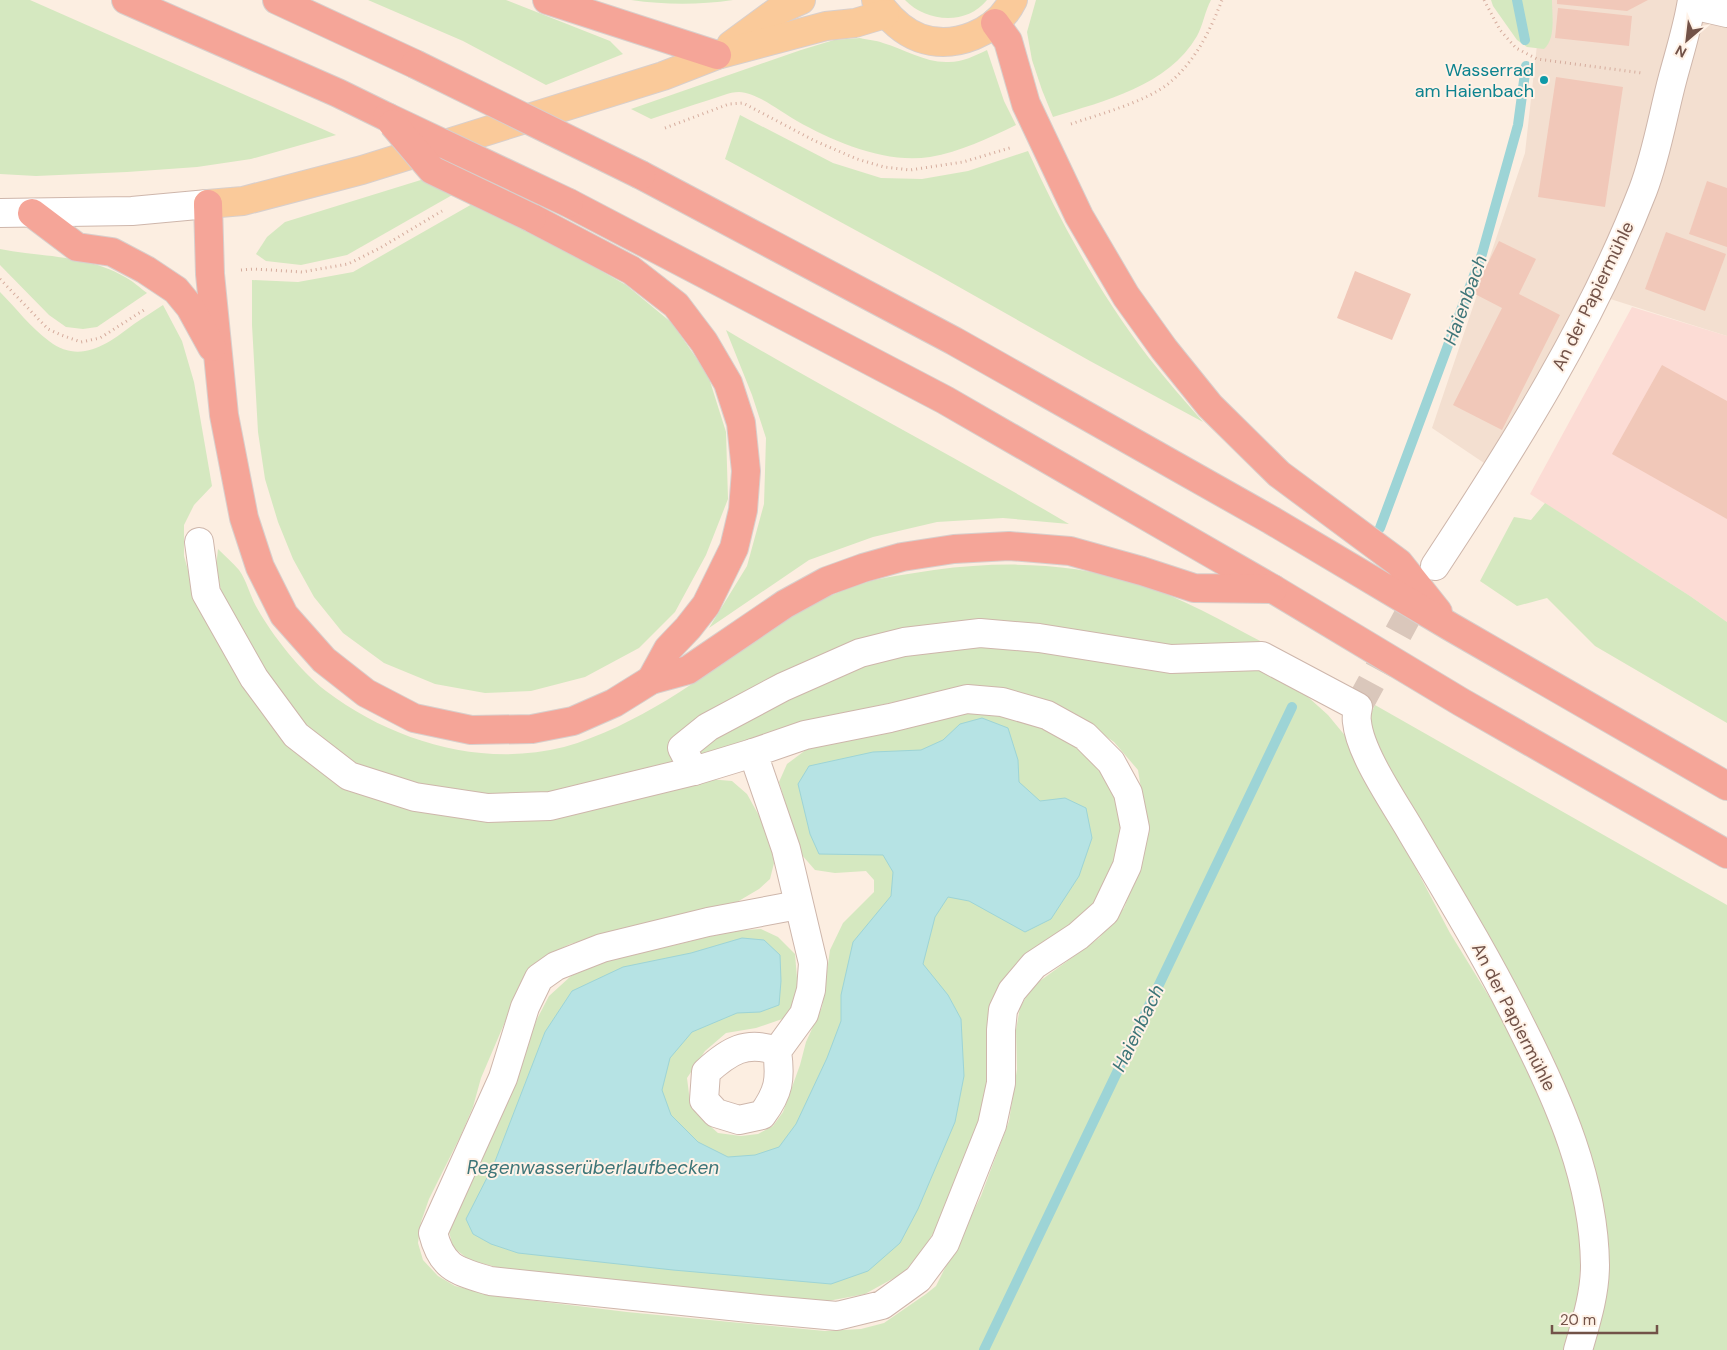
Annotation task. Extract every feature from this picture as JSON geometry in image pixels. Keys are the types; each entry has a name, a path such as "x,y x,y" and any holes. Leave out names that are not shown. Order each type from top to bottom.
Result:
{"highway":[{"path":"126,0 338,93 569,203 945,400 1273,589 1461,702 1727,854"},
{"path":"277,0 415,64 640,175 954,341 1271,520 1450,627 1727,786"},
{"path":"547,0 717,55"},
{"path":"995,23 1008,41 1026,104 1079,216 1126,296 1164,349 1210,406 1279,474 1399,563 1450,627"},
{"path":"387,117 432,170 532,218 631,270 676,305 704,342 728,383 741,423 746,471 743,510 734,548 706,605 668,649 651,680"},
{"path":"208,204 210,274 224,415 244,518 260,568 284,615 324,660 366,694 414,718 471,730 532,730 573,721 614,703 651,680 688,670 785,604 827,582 886,561 954,549 1009,546 1070,551 1194,588 1273,589"},
{"path":"32,213 77,247 112,252 146,270 176,290 190,307 217,357"}],"main road":[{"path":"717,55 779,10 802,0"},
{"path":"208,204 243,201 362,170 662,76 717,55 826,26 855,23 881,7 903,29 920,38 946,42 973,37 995,23 1013,0"}],"street":[{"name":"An der Papiermühle","path":"1435,566 1510,451 1561,364 1597,295 1643,189 1656,150 1692,2"},
{"path":"1692,2 1727,13"},
{"path":"0,213 132,212 208,204"},
{"path":"199,542 206,593 254,678 296,735 349,776 415,798 488,808 550,806 694,771 805,735 890,718 967,699 1002,702 1047,716 1085,736 1111,762 1128,793 1135,828 1128,866 1105,912 1078,936 1034,965 1012,991 1003,1010 1001,1084 992,1125 945,1243 918,1279 882,1305 837,1316 759,1310 490,1281 461,1272 444,1260 436,1247 433,1233 503,1078 525,1007 539,978 556,966 602,948 708,922 798,905"},
{"name":"An der Papiermühle","path":"694,771 682,748 708,727 783,687 860,653 904,642 980,633 1039,638 1171,659 1262,656 1358,707 1356,721 1359,735 1374,768 1468,927 1509,1002 1535,1052 1574,1147 1585,1188 1593,1236 1595,1266 1592,1292 1578,1350"},
{"path":"753,753 786,849 812,963 811,990 804,1014 777,1051"}],"path":[{"path":"1071,124 1135,102 1168,84 1196,53 1211,27 1222,0"},
{"path":"1484,0 1500,30 1516,48 1536,59 1673,77"},
{"path":"665,128 729,104 743,103 815,141 857,159 884,167 910,170 963,162 1013,147"}],"shaded area":[{"path":"1537,0 1727,0 1727,336 1582,290 1557,346 1487,465 1432,428 1525,153 1540,18"},
{"path":"1632,307 1727,336 1727,622 1690,596 1530,494"}],"green space":[{"path":"0,0 30,0 336,135 251,159 197,167 36,176 0,174"},
{"path":"368,0 506,0 610,41 623,54 546,85 463,41"},
{"path":"631,0 733,0 682,4"},
{"path":"905,0 987,0 968,14 946,18 924,13"},
{"path":"1036,0 1211,0 1197,36 1185,53 1169,67 1152,79 1113,98 1053,117 1032,60 1027,32"},
{"path":"1491,0 1552,0 1552,33 1548,45 1544,49 1527,47 1517,40 1493,6"},
{"path":"860,38 880,42 922,58 938,61 952,62 962,60 987,50 1004,101 1016,125 985,140 952,152 930,157 913,158 878,154 844,143 812,129 761,99 746,93 728,94 651,119 631,109 801,50 834,40"},
{"path":"740,115 833,163 881,178 922,179 968,171 1028,151 1082,258 1114,309 1149,358 1203,422 725,159"},
{"path":"424,179 454,194 347,255 301,265 266,261 256,254 267,237 285,222"},
{"path":"474,203 524,227 626,285 672,323 708,375 726,432 728,499 706,555 675,612 639,648 585,677 531,691 485,693 435,684 384,663 343,633 314,597 293,559 278,522 265,479 258,432 252,325 252,280 298,282 353,272"},
{"path":"0,249 96,264 128,279 147,293 97,327 83,329 66,327 49,315 0,265"},
{"path":"0,292 42,336 60,348 72,351 93,349 104,344 163,305 182,341 194,382 212,486 194,505 184,525 184,556 192,584 243,674 380,800 629,800 671,791 708,779 732,781 747,794 768,832 774,863 770,879 759,889 737,902 570,944 546,956 522,982 481,1078 473,1107 429,1199 421,1222 418,1243 423,1260 438,1276 455,1286 496,1296 627,1312 825,1331 861,1329 884,1323 936,1286 981,1196 1009,1121 1017,1069 1016,1030 1020,1007 1033,986 1099,938 1124,908 1138,871 1148,833 1138,770 1114,742 1084,721 962,687 831,716 767,734 707,756 699,752 704,742 768,704 898,652 974,641 1246,663 1298,688 1328,715 1347,738 1450,933 1501,1016 1550,1116 1574,1190 1582,1243 1578,1298 1565,1350 0,1350"},
{"path":"726,330 1069,524 1003,518 937,522 873,537 809,560 709,628 747,566 764,504 766,438 752,395"},
{"path":"1545,503 1690,596 1727,622 1727,723 1595,646 1547,598 1517,606 1480,581 1514,517 1531,520"},
{"path":"218,549 239,570 257,608 279,641 297,664 316,683 352,709 379,724 439,746 470,752 501,754 533,753 564,747 604,733 667,700 759,637 831,595 876,580 934,570 985,565 1036,565 1061,567 1111,576 1169,595 1266,644 1212,651 900,637 674,759 666,768 545,798 436,793 347,764 307,733 278,698 222,596 216,567"},
{"path":"1375,705 1727,905 1727,1350 1586,1350 1597,1197 1379,755 1368,720"},
{"name":"Regenwasserüberlaufbecken","path":"964,710 982,711 1030,720 1044,726 1084,751 1100,769 1111,786 1118,804 1121,822 1121,841 1118,860 1111,879 1102,898 1086,919 1065,936 1020,964 989,1093 960,1174 937,1227 921,1253 903,1273 865,1294 823,1302 500,1268 469,1260 453,1247 448,1228 502,1108 537,1019 549,996 571,976 603,960 731,931 761,929 778,937 795,954 798,990 788,1017 756,1028 726,1033 705,1051 687,1078 690,1102 701,1118 718,1133 741,1136 758,1134 773,1126 783,1112 806,1042 822,1007 830,950 843,923 874,892 874,880 866,871 835,873 815,870 801,854 779,782 787,764 811,746"}],"water":[{"name":"Regenwasserüberlaufbecken","path":"982,718 1008,728 1018,760 1019,782 1040,801 1065,798 1086,808 1092,838 1079,876 1051,919 1025,932 969,901 948,897 935,917 923,964 948,995 961,1019 964,1076 955,1122 918,1209 900,1243 868,1271 831,1284 673,1270 518,1253 491,1244 473,1234 466,1219 494,1164 545,1032 572,991 623,967 691,953 742,938 764,940 780,955 781,981 779,1005 760,1012 737,1013 692,1032 670,1058 662,1090 671,1115 698,1142 728,1157 755,1155 779,1147 796,1124 827,1058 841,1021 841,995 853,942 891,896 893,872 883,855 819,854 810,834 798,784 809,766 873,752 921,750 943,740 960,724"}],"building":[{"path":"1557,0 1648,0 1627,11 1557,4"},
{"path":"1558,8 1632,16 1629,46 1555,38"},
{"path":"1556,77 1623,87 1605,207 1538,197"},
{"path":"1707,181 1727,188 1727,247 1689,234"},
{"path":"1666,232 1726,254 1705,311 1645,289"},
{"path":"1499,241 1536,259 1519,294 1560,315 1502,430 1453,405 1502,308 1473,293"},
{"path":"1355,271 1411,294 1392,340 1337,318"},
{"path":"1662,365 1727,401 1727,519 1612,454"}],"waterway":[{"name":"Haienbach","path":"1517,0 1525,40"},
{"name":"Haienbach","path":"1380,528 1482,254 1518,125 1526,66"},
{"name":"Haienbach","path":"984,1350 1292,707"}],"tunnel":[{"path":"1358,707 1425,584"}],"place":[{"name":"Wasserrad am Haienbach","path":"1544,80"}]}
